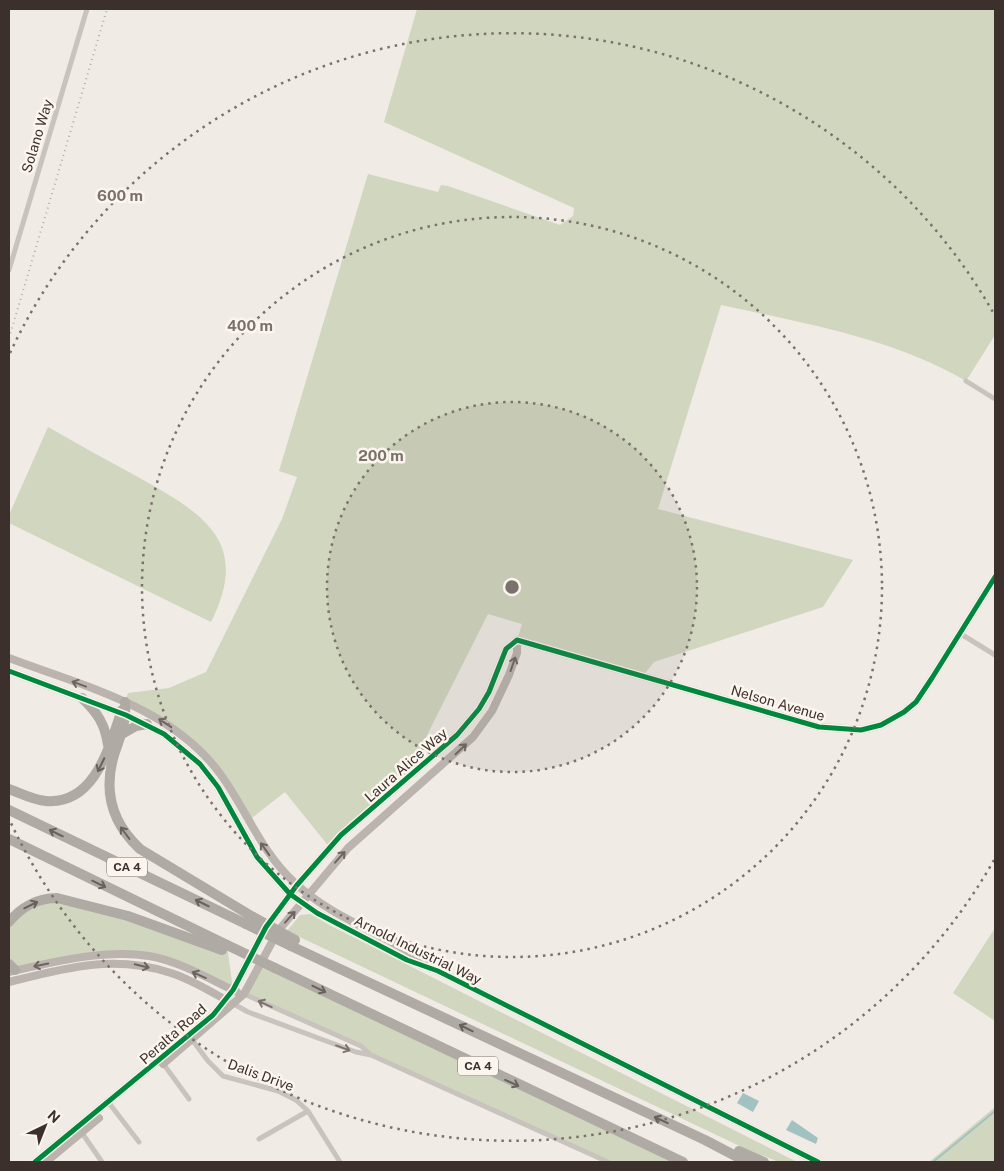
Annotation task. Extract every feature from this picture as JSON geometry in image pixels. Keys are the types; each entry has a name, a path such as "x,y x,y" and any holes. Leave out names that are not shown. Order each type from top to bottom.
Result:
{"highway":[{"path":"82,698 96,710 103,723 108,746"},
{"path":"125,702 122,734 110,772 108,787 111,807 118,824 128,838 140,849 250,920"},
{"path":"9,789 44,801 68,798 91,782 124,714"},
{"path":"122,734 136,726 147,724"},
{"name":"CA 4","path":"9,810 250,920 365,979 705,1140 747,1162"},
{"name":"CA 4","path":"9,839 224,948 272,967 683,1162"},
{"path":"9,922 20,910 30,904 48,898 58,898 128,916 224,948"},
{"path":"705,1140 729,1147 764,1162"}],"street":[{"name":"Solano Way","path":"9,270 86,9"},
{"path":"966,381 995,399"},
{"name":"Nelson Avenue","path":"517,640 819,727 847,731 861,730 881,725 904,712 916,702 961,634 995,577"},
{"path":"961,634 995,655"},
{"name":"Laura Alice Way","path":"290,894 341,835 419,769 468,723 489,692 506,649 517,640"},
{"name":"Laura Alice Way","path":"302,903 331,866 366,830 473,737 492,711 509,675 516,653 517,640"},
{"name":"Arnold Industrial Way","path":"9,658 125,702 164,723 204,754 221,775 266,852 297,885 310,895 412,952 438,971"},
{"name":"Arnold Industrial Way","path":"9,670 124,714 147,724 177,743 200,764 218,787 257,857 290,894 302,903 406,960 438,971 818,1162"},
{"name":"Peralta Road","path":"229,1002 233,990 266,927 290,894"},
{"name":"Peralta Road","path":"46,1162 80,1130 191,1038 229,1002 244,994 278,930 302,903"},
{"path":"11,969 97,956 149,956 170,962 361,1046 371,1055"},
{"path":"9,982 87,964 132,963 171,973 248,1012 356,1052 371,1055 608,1162"},
{"name":"Dalis Drive","path":"191,1038 208,1061 224,1076 278,1091 296,1100 308,1111 340,1162"},
{"path":"162,1062 190,1099"},
{"path":"110,1105 139,1142"},
{"path":"259,1139 308,1111"},
{"path":"80,1130 102,1162"},
{"name":"Peralta Road","path":"35,1162 80,1130"}],"green space":[{"path":"417,9 995,9 995,335 966,381 938,366 878,343 815,326 721,305 658,509 853,560 823,607 654,662 643,676 517,640 522,624 488,614 414,761 419,769 330,848 285,792 248,821 221,775 179,732 125,702 128,693 169,688 206,672 282,519 297,477 279,471 368,174 438,192 441,185 448,186 560,225 573,216 574,208 384,122"},
{"path":"48,427 182,503 200,517 214,533 223,550 226,570 222,594 211,622 9,523 9,515"},
{"path":"48,898 227,945 233,990 170,962 123,955 15,970 9,964 9,922"},
{"path":"310,914 797,1162 779,1162 746,1149 287,931 300,915"},
{"path":"995,928 995,1021 953,993"},
{"path":"260,964 683,1162 608,1162 371,1055 361,1046 244,994"},
{"path":"995,1107 995,1162 929,1162"}],"water":[{"path":"743,1093 759,1101 753,1112 737,1103"},
{"path":"792,1120 818,1138 816,1144 786,1130"}],"waterway":[{"path":"933,1162 995,1111"}],"railway":[{"path":"9,338 107,9"}],"cycle path":[{"path":"35,1162 213,1015 233,990 266,927 297,885 341,835 457,735 479,709 489,692 506,649 517,640 819,727 861,730 881,725 904,712 916,702 995,577"},
{"path":"9,671 126,715 164,734 200,764 218,787 257,857 290,894 317,913 407,960 438,971 818,1162"}]}
